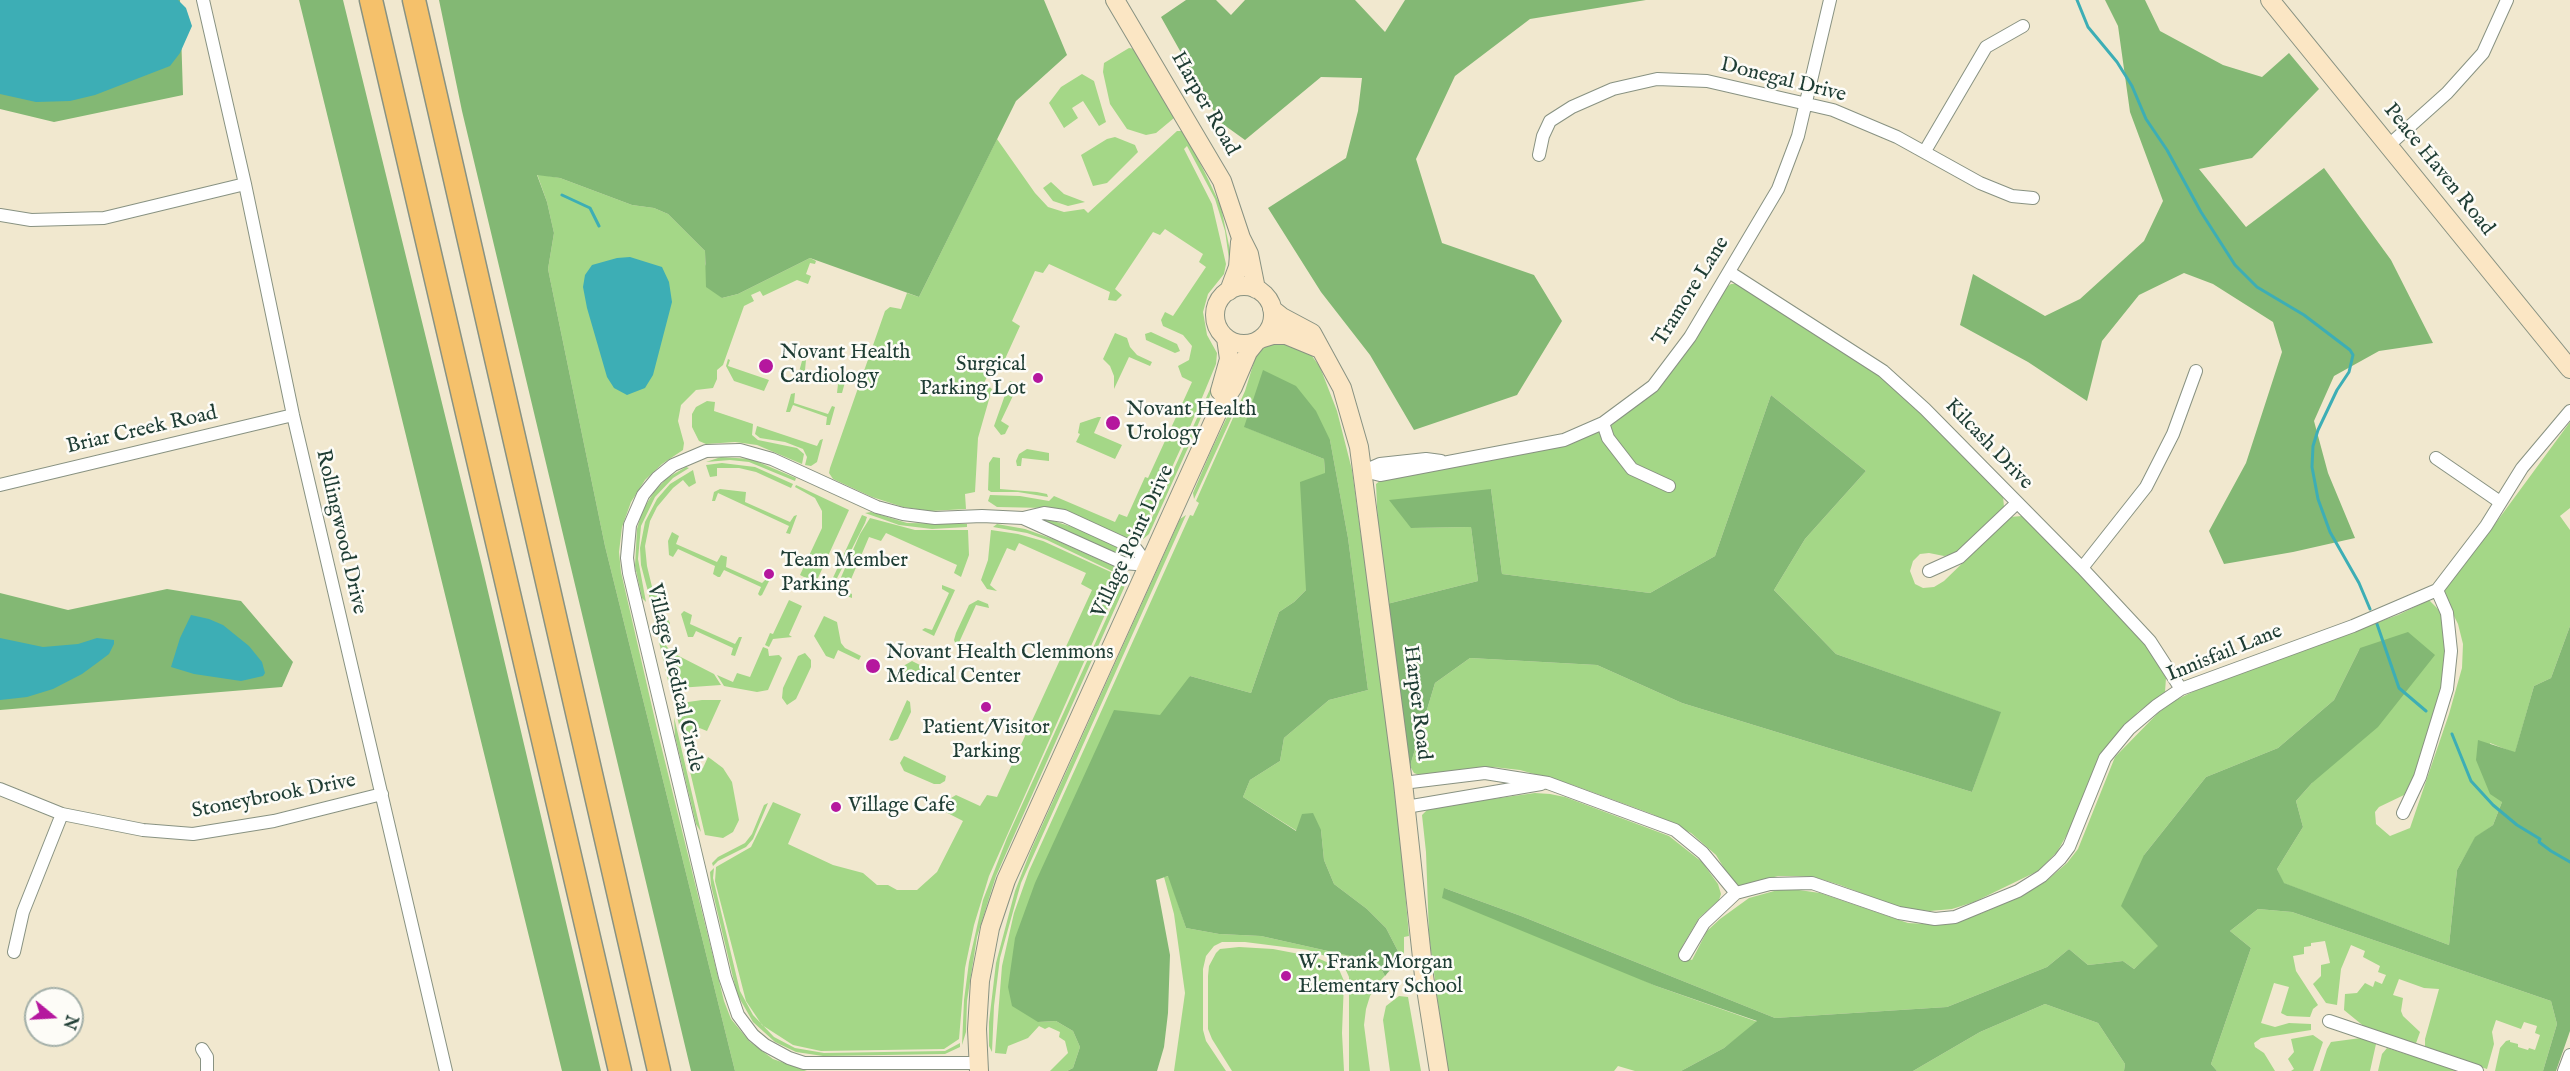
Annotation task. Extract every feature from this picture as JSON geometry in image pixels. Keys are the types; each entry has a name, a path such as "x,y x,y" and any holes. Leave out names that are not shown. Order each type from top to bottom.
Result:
{"highway":[{"path":"370,0 620,1071"},
{"path":"414,0 658,1071"}],"main road":[{"name":"Harper Road","path":"1115,0 1213,163 1230,199 1241,238 1249,254 1256,289"},
{"name":"Peace Haven Road","path":"2270,0 2570,369"},
{"name":"Harper Road","path":"1229,291 1238,267 1241,238"},
{"path":"1258,340 1266,335 1272,323 1272,309 1264,294 1247,286 1229,291 1222,297 1215,313 1216,322 1226,338 1240,344 1258,340 1273,335 1286,335 1320,349"},
{"name":"Harper Road","path":"1272,309 1312,333 1342,388 1364,471 1406,807 1424,976 1439,1071"},
{"name":"Village Point Drive","path":"1220,407 1220,390 1229,359 1226,338"},
{"name":"Village Point Drive","path":"979,1067 976,1029 980,981 990,928 1006,880 1220,407 1233,387 1248,352 1258,340"}],"street":[{"name":"Rollingwood Drive","path":"203,0 245,184 293,415 446,1071"},
{"name":"Tramore Lane","path":"1364,471 1380,475 1426,468 1442,461 1508,452 1564,440 1604,423 1653,386 1690,336 1778,189 1798,136 1830,0"},
{"path":"2389,145 2448,93 2483,53 2508,0"},
{"path":"1925,151 1986,47 2023,26"},
{"name":"Donegal Drive","path":"1539,154 1543,136 1550,121 1572,107 1613,89 1657,79 1707,81 1807,102 1833,110 1925,151 1980,183 2012,196 2033,198"},
{"path":"0,215 31,219 104,218 245,184"},
{"name":"Kilcash Drive","path":"1729,272 1883,371 1925,409 2082,568 2150,641 2181,689"},
{"path":"2082,568 2146,487 2173,434 2196,371"},
{"name":"Innisfail Lane","path":"1685,955 1704,923 1736,893 1770,884 1812,883 1899,913 1935,919 1955,917 2018,891 2042,876 2069,847 2106,758 2123,736 2156,706 2181,689 2353,626 2437,590 2486,526 2522,468 2570,411"},
{"name":"Briar Creek Road","path":"0,484 293,415"},
{"path":"1604,423 1608,438 1632,469 1669,486"},
{"name":"Village Medical Circle","path":"979,1067 804,1063 765,1045 753,1035 738,1015 730,996 629,573 630,525 643,495 657,478 687,458 717,450 753,452 877,507 903,514 935,518 982,516 1023,518 1044,513 1064,516 1136,549 1148,565"},
{"path":"2436,458 2500,502"},
{"path":"1929,571 1960,557 2018,503"},
{"name":"Village Medical Circle","path":"1023,518 1123,563 1148,565"},
{"path":"2403,813 2420,777 2447,689 2451,651 2447,613 2437,590"},
{"path":"1403,783 1485,773 1548,783 1675,830 1703,853 1736,893"},
{"path":"1463,776 1466,798"},
{"path":"1406,807 1548,783"},
{"name":"Stoneybrook Drive","path":"0,789 62,814 143,830 193,834 274,821 382,794"},
{"path":"14,952 23,912 62,814"},
{"path":"2329,1021 2477,1071"},
{"path":"202,1049 207,1057 207,1071"},
{"path":"2564,1071 2570,1055"}],"green space":[{"path":"0,0 180,0 183,95 54,122 0,109"},
{"path":"299,0 343,0 482,566 601,1071 562,1071"},
{"path":"439,0 1044,0 1067,55 1016,101 919,297 810,258 738,294 722,298 706,287 705,251 668,214 654,208 632,205 560,178 537,175 547,202 554,233 548,269 605,546 735,1071 691,1071 462,111"},
{"path":"1186,0 1216,0 1231,15 1245,0 1355,0 1385,32 1405,0 1646,0 1530,19 1455,76 1416,159 1442,243 1534,275 1562,321 1517,395 1414,430 1370,355 1321,292 1268,208 1346,158 1358,111 1362,78 1321,77 1245,140 1220,122 1161,17"},
{"path":"2105,0 2145,0 2160,31 2223,65 2262,77 2289,53 2319,89 2252,158 2199,169 2246,227 2324,168 2391,260 2433,343 2379,351 2334,376 2314,421 2328,473 2355,538 2224,564 2209,531 2246,463 2282,352 2273,322 2213,284 2184,273 2139,295 2102,341 2087,401 2028,362 1960,325 1973,274 2045,316 2080,299 2144,241 2163,201 2130,112 2118,26"},
{"path":"1129,48 1136,49 1174,118 1156,133 1146,135 1127,129 1110,104 1103,72 1104,63"},
{"path":"1082,74 1094,81 1106,122 1099,126 1083,101 1072,108 1078,118 1064,128 1049,103 1061,87"},
{"path":"1177,131 1183,131 1186,135 1221,207 1232,260 1225,284 1216,295 1210,308 1209,321 1221,343 1219,345 1208,323 1207,309 1212,295 1224,283 1229,270 1225,231 1215,199 1187,146 1184,149 1212,204 1226,264 1224,274 1208,294 1203,312 1207,335 1217,353 1216,364 1187,434 1171,428 1192,382 1182,377 1178,366 1189,360 1192,346 1183,335 1163,326 1161,320 1165,312 1173,316 1206,267 1199,262 1203,254 1165,229 1160,235 1153,232 1115,289 1122,295 1116,301 1108,300 1110,292 1049,264 1043,273 1035,271 1012,321 1020,326 1005,359 996,358 984,383 992,389 978,438 975,492 965,494 966,509 930,511 903,507 872,497 833,479 829,473 830,468 885,311 890,307 901,309 907,293 919,297 997,139 1035,193 1048,207 1064,212 1084,209 1088,213"},
{"path":"1115,137 1135,145 1138,152 1107,183 1093,186 1081,155 1107,139"},
{"path":"537,174 560,178 632,205 654,208 668,214 705,251 705,264 722,298 738,294 810,258 816,261 815,264 810,263 806,274 811,276 808,284 797,280 763,296 760,291 751,295 754,301 744,306 723,365 717,370 717,379 713,388 696,390 681,405 678,421 684,443 683,450 662,464 645,480 631,502 622,527 619,552 621,572 658,733 724,1001 731,1019 750,1042 773,1059 807,1071 735,1071 605,546 548,269 554,233 547,202"},
{"path":"1051,182 1064,194 1085,202 1068,206 1053,201 1043,188"},
{"path":"1731,284 1739,284 1825,337 1894,387 2003,496 2004,507 1956,554 1944,556 1920,554 1913,561 1910,571 1915,584 1923,588 1934,587 1944,581 2010,517 2022,516 2128,624 2148,647 2166,678 2165,692 2138,712 2107,750 2077,817 2057,852 2038,871 1974,902 1952,909 1914,910 1898,907 1814,877 1778,876 1738,885 1732,881 1716,855 1691,833 1652,814 1573,785 1520,770 1493,767 1422,776 1414,773 1410,766 1435,683 1470,658 1597,665 1682,703 1972,792 2000,712 1836,654 1774,590 1805,539 1866,471 1771,395 1715,556 1650,593 1502,574 1491,489 1411,528 1471,527 1478,581 1387,604 1378,528 1376,484 1381,480 1550,449 1589,436 1612,425 1653,392 1665,379 1680,361 1725,288"},
{"path":"1151,332 1177,344 1180,351 1175,353 1146,340 1145,334"},
{"path":"1115,333 1127,338 1130,347 1137,355 1152,362 1150,366 1129,357 1114,389 1114,376 1110,366 1103,359"},
{"path":"1274,339 1309,352 1320,367 1337,411 1352,470 1401,845 1409,936 1404,937 1404,953 1401,959 1387,974 1401,957 1386,928 1367,909 1334,884 1324,860 1321,830 1297,831 1243,797 1250,780 1280,761 1284,738 1329,700 1368,690 1348,538 1330,440 1245,427 1324,459 1325,473 1306,590 1279,612 1251,693 1190,676 1038,1022 1056,1021 1073,1031 1080,1047 1073,1068 1067,1071 1050,1071 1068,1053 1065,1041 1059,1037 1060,1032 1049,1027 1045,1029 1039,1026 1028,1038 1008,1046 1006,1054 995,1053 1002,966 1014,913 1029,871 1190,515 1193,516 1199,503 1196,501 1245,391 1254,362 1248,360 1250,354"},
{"path":"728,359 730,360 728,366 769,380 764,391 734,381 726,366"},
{"path":"806,360 805,370 839,381 842,375 847,375 842,393 837,393 838,384 804,373 801,379 797,379 802,361"},
{"path":"1263,370 1296,386 1316,411 1330,440 1348,538 1368,690 1329,700 1284,738 1280,761 1250,780 1243,797 1296,831 1302,814 1313,813 1321,830 1324,860 1334,884 1367,909 1386,928 1401,957 1385,976 1378,963 1368,960 1261,936 1219,934 1186,928 1168,876 1156,880 1170,955 1168,1013 1164,1047 1157,1071 1067,1071 1073,1068 1080,1047 1073,1031 1056,1021 1038,1022 1012,1006 1008,987 1015,938 1035,883 1114,710 1160,715 1190,676 1251,693 1279,612 1306,590 1300,482 1325,473 1324,459 1244,427"},
{"path":"1010,381 1019,383 1001,421 1009,426 1005,434 1001,435 994,426"},
{"path":"1211,387 1212,391 1192,439 1149,534 1142,540"},
{"path":"795,393 794,403 828,414 832,406 835,407 830,425 826,425 827,417 793,405 790,412 786,412 791,394"},
{"path":"1771,395 1866,471 1805,539 1774,590 1836,654 2001,712 1972,792 1682,703 1597,665 1470,658 1435,683 1410,766 1395,683 1387,604 1478,581 1471,527 1411,528 1389,500 1491,489 1502,574 1650,593 1715,556"},
{"path":"1239,398 1194,499 1193,493 1211,451 1235,400"},
{"path":"707,401 715,402 714,411 753,424 752,435 758,440 797,448 804,454 802,464 757,445 735,442 706,444 699,441 692,427 692,414 696,407"},
{"path":"1101,417 1094,433 1122,445 1115,459 1076,442 1080,434 1078,433 1080,423"},
{"path":"2570,422 2570,508 2560,516 2570,530 2570,626 2551,678 2534,686 2515,753 2490,743 2502,802 2493,825 2475,838 2457,870 2449,945 2283,883 2277,869 2303,827 2296,801 2312,783 2360,648 2334,700 2278,748 2206,777 2144,855 2159,946 2134,969 2123,961 2088,965 2069,949 2047,967 1947,1007 1775,1018 1521,916 1444,888 1656,986 1758,1022 1724,1048 1681,1071 1635,1071 1618,1066 1614,1071 1447,1071 1429,935 1426,852 1422,815 1435,807 1535,793 1550,794 1565,797 1669,836 1702,862 1718,884 1721,894 1719,900 1699,918 1683,945 1680,955 1692,960 1707,931 1720,919 1749,898 1785,888 1820,893 1908,923 1945,925 2017,898 2045,882 2067,863 2078,849 2115,757 2158,713 2174,701 2223,677 2398,615 2429,600 2440,611 2446,630 2447,676 2413,782 2404,795 2379,807 2375,812 2376,824 2390,836 2410,828 2449,714 2462,668 2463,644 2458,624 2444,596 2444,588 2481,543"},
{"path":"757,426 817,446 823,439 817,462 811,466 805,465 807,457 803,449 785,442 760,438 755,434"},
{"path":"1170,430 1185,439 1138,541 1132,541 1046,508 997,507 988,501 990,495 1020,496 1049,501 1054,496 1115,522 1119,514 1127,517"},
{"path":"1027,449 1049,453 1049,461 1022,458 1021,466 1017,466 1016,461 1019,454"},
{"path":"721,457 751,459 796,478 795,481 749,462 730,460 706,462"},
{"path":"993,457 1000,458 1000,489 1037,492 1047,494 1048,497 988,490 989,463"},
{"path":"722,463 755,467 793,484 791,488 756,472 739,468 717,468 717,476 710,477 706,465"},
{"path":"686,467 689,468 673,478 655,497 641,526 638,559 646,602 642,598 635,566 637,529 642,511 654,492 667,478"},
{"path":"693,470 696,483 689,487 683,480 673,488 657,507 650,521 645,546 647,566 653,591 661,591 663,594 659,601 651,603 641,565 640,548 645,522 657,499 670,484"},
{"path":"796,485 849,510 818,578 814,582 800,575 822,528 822,511 815,498 795,487"},
{"path":"720,489 746,492 745,502 790,522 797,515 790,534 786,533 789,526 718,493 715,501 712,501 714,492"},
{"path":"871,512 907,523 967,524 967,527 932,529 899,525 865,513"},
{"path":"862,515 867,517 865,523 832,588 831,582"},
{"path":"1186,515 1021,883 1000,958 994,1006 992,1052 989,1046 989,1022 996,963 1015,891 1031,850 1180,519"},
{"path":"870,518 915,530 968,530 969,555 961,577 954,573 957,565 886,533 881,541 869,537 846,591 852,594 852,598 836,592 860,534"},
{"path":"1044,518 1082,530 1131,552 1131,556 1126,557 1042,521"},
{"path":"997,524 1025,529 1053,539 1120,569 1120,575 1047,540 1027,533 993,527"},
{"path":"991,530 1043,541 1113,573 1119,583 989,876 974,925 965,968 959,1039 944,1049 821,1051 793,1045 762,1025 746,1001 715,881 716,867 751,847 773,802 801,814 788,844 833,865 863,873 877,885 888,885 897,890 917,890 937,872 963,821 930,804 946,801 956,795 980,806 987,795 997,797 1092,590 1081,584 1086,573 1019,543 1015,551 1007,548 990,585 997,591 987,589 981,580 988,560"},
{"path":"672,532 679,536 676,544 717,562 721,555 727,557 726,567 762,583 769,576 770,579 762,595 758,594 761,587 724,570 718,577 713,574 715,566 678,549 673,557 669,555 668,541"},
{"path":"1122,578 1126,579 1124,588 996,876 977,937 967,1001 966,1032 962,1045 969,962 983,900 1007,838 1121,586"},
{"path":"942,585 955,590 934,636 922,630 925,628 932,630 949,593 942,589"},
{"path":"167,589 241,601 293,662 282,687 0,710 0,593 68,610"},
{"path":"789,600 802,606 789,635 792,637 773,639 769,647 765,645 770,633 773,634"},
{"path":"978,600 988,604 989,608 976,605 957,647 954,640 956,633 969,605"},
{"path":"684,611 692,615 690,624 735,644 739,637 742,637 735,656 731,655 733,648 696,631 693,637 688,637 681,614"},
{"path":"665,615 670,623 669,626 662,628 665,644 671,652 714,674 721,685 678,688 669,685 653,616"},
{"path":"824,616 837,622 841,643 845,648 861,656 859,660 838,650 834,659 826,656 814,636"},
{"path":"2570,626 2570,1031 2556,1071 2543,1071 2557,1024 2551,1001 2292,912 2258,909 2230,931 2251,948 2211,1064 2217,1071 2124,1071 2125,1064 2098,1023 2045,1004 1980,1032 1913,1071 1681,1071 1724,1048 1757,1021 1656,986 1442,898 1444,888 1521,916 1775,1018 1947,1007 2047,967 2069,949 2088,965 2123,961 2134,969 2158,946 2121,906 2144,855 2206,777 2278,748 2334,700 2360,648 2408,632 2435,655 2378,727 2312,783 2296,801 2303,827 2277,869 2284,883 2449,945 2457,870 2475,837 2493,825 2502,802 2490,794 2476,760 2478,740 2515,752 2534,686 2551,678"},
{"path":"763,647 768,649 769,656 779,655 782,658 768,690 757,692 724,686 717,675 733,682 737,673 750,677"},
{"path":"805,653 811,660 811,667 796,699 787,705 782,698 783,688 798,656"},
{"path":"912,661 922,666 918,676 909,673 901,674 898,669"},
{"path":"721,700 707,731 697,727 687,748 697,752 694,764 703,768 708,757 723,768 732,782 739,820 733,832 723,838 705,835 676,712 688,702"},
{"path":"907,700 910,702 911,712 898,739 889,740"},
{"path":"674,717 701,832 696,824 675,736"},
{"path":"904,756 946,776 945,781 934,784 904,771 900,763"},
{"path":"768,803 753,839 746,847 718,861 713,866 712,863 718,857 745,843 752,834 764,805"},
{"path":"714,868 713,878 740,991 753,1015 774,1037 795,1048 824,1053 945,1051 960,1043 960,1047 945,1054 823,1056 796,1052 775,1042 753,1022 737,994 711,885 710,872"},
{"path":"1169,876 1186,928 1219,934 1261,936 1368,960 1378,963 1385,976 1370,996 1366,1009 1364,1025 1370,1071 1349,1071 1349,977 1344,966 1334,959 1308,950 1245,942 1222,942 1214,946 1206,956 1203,969 1203,1030 1206,1041 1226,1071 1174,1071 1185,993 1174,914 1164,877"},
{"path":"2258,909 2292,912 2551,1001 2557,1024 2543,1071 2495,1071 2500,1048 2506,1041 2510,1040 2518,1044 2518,1047 2535,1050 2540,1035 2535,1033 2537,1026 2524,1022 2521,1029 2496,1020 2492,1032 2494,1044 2487,1069 2425,1049 2425,1039 2439,989 2424,988 2399,979 2393,995 2403,998 2401,1011 2403,1016 2420,1032 2415,1046 2366,1028 2344,1010 2345,994 2357,993 2365,983 2373,987 2375,981 2382,984 2386,975 2378,972 2380,966 2363,957 2365,951 2351,945 2341,969 2337,1005 2326,1003 2313,984 2321,976 2321,965 2330,963 2325,941 2311,943 2311,946 2304,947 2304,954 2293,956 2296,971 2318,1005 2313,1009 2310,1017 2287,1016 2281,1013 2289,987 2274,983 2261,1023 2275,1027 2289,1023 2311,1024 2311,1030 2261,1038 2254,1043 2255,1047 2264,1053 2275,1071 2217,1071 2211,1064 2251,948 2230,931"},
{"path":"1239,947 1273,949 1315,957 1338,967 1344,981 1342,1033 1344,1071 1232,1071 1208,1029 1208,976 1209,966 1220,949"},
{"path":"1399,996 1408,997 1421,1071 1390,1071 1383,1020 1386,1006"},
{"path":"2045,1004 2098,1023 2125,1064 2124,1071 1913,1071 1980,1032"},
{"path":"2313,1035 2323,1042 2313,1071 2291,1071 2294,1069 2288,1059 2294,1052 2291,1039"},
{"path":"2361,1038 2376,1044 2370,1071 2320,1071 2331,1042"},
{"path":"2387,1048 2460,1071 2378,1071 2382,1054"}],"water":[{"path":"0,0 178,0 186,8 192,26 180,53 170,66 95,95 70,101 36,102 0,94"},
{"path":"630,257 662,267 669,282 672,302 653,375 645,388 627,395 614,388 607,377 583,287 585,275 592,265"},
{"path":"191,615 223,625 249,646 262,662 265,673 263,676 241,681 194,674 171,667 180,638"},
{"path":"0,638 43,647 78,644 97,638 114,640 114,644 109,654 97,663 82,674 53,689 27,697 0,700"}],"waterway":[{"path":"2077,0 2088,27 2117,62 2132,86 2146,119 2235,265 2257,287 2304,315 2350,350 2353,355 2349,372 2337,390 2318,430 2313,446 2312,467 2318,499 2330,532 2359,583 2370,609"},
{"path":"562,195 590,208 599,226"},
{"path":"2377,624 2399,688 2426,711"},
{"path":"2452,734 2471,781 2493,805 2517,825 2540,839 2539,842 2551,851 2570,862"}],"place":[{"name":"Novant Health Cardiology","path":"766,366"},
{"name":"Surgical Parking Lot","path":"1038,378"},
{"name":"Novant Health Urology","path":"1113,423"},
{"name":"Team Member Parking","path":"769,574"},
{"name":"Novant Health Clemmons Medical Center","path":"873,666"},
{"name":"Patient/Visitor Parking","path":"986,707"},
{"name":"Village Cafe","path":"836,807"},
{"name":"W. Frank Morgan Elementary School","path":"1286,976"}]}
